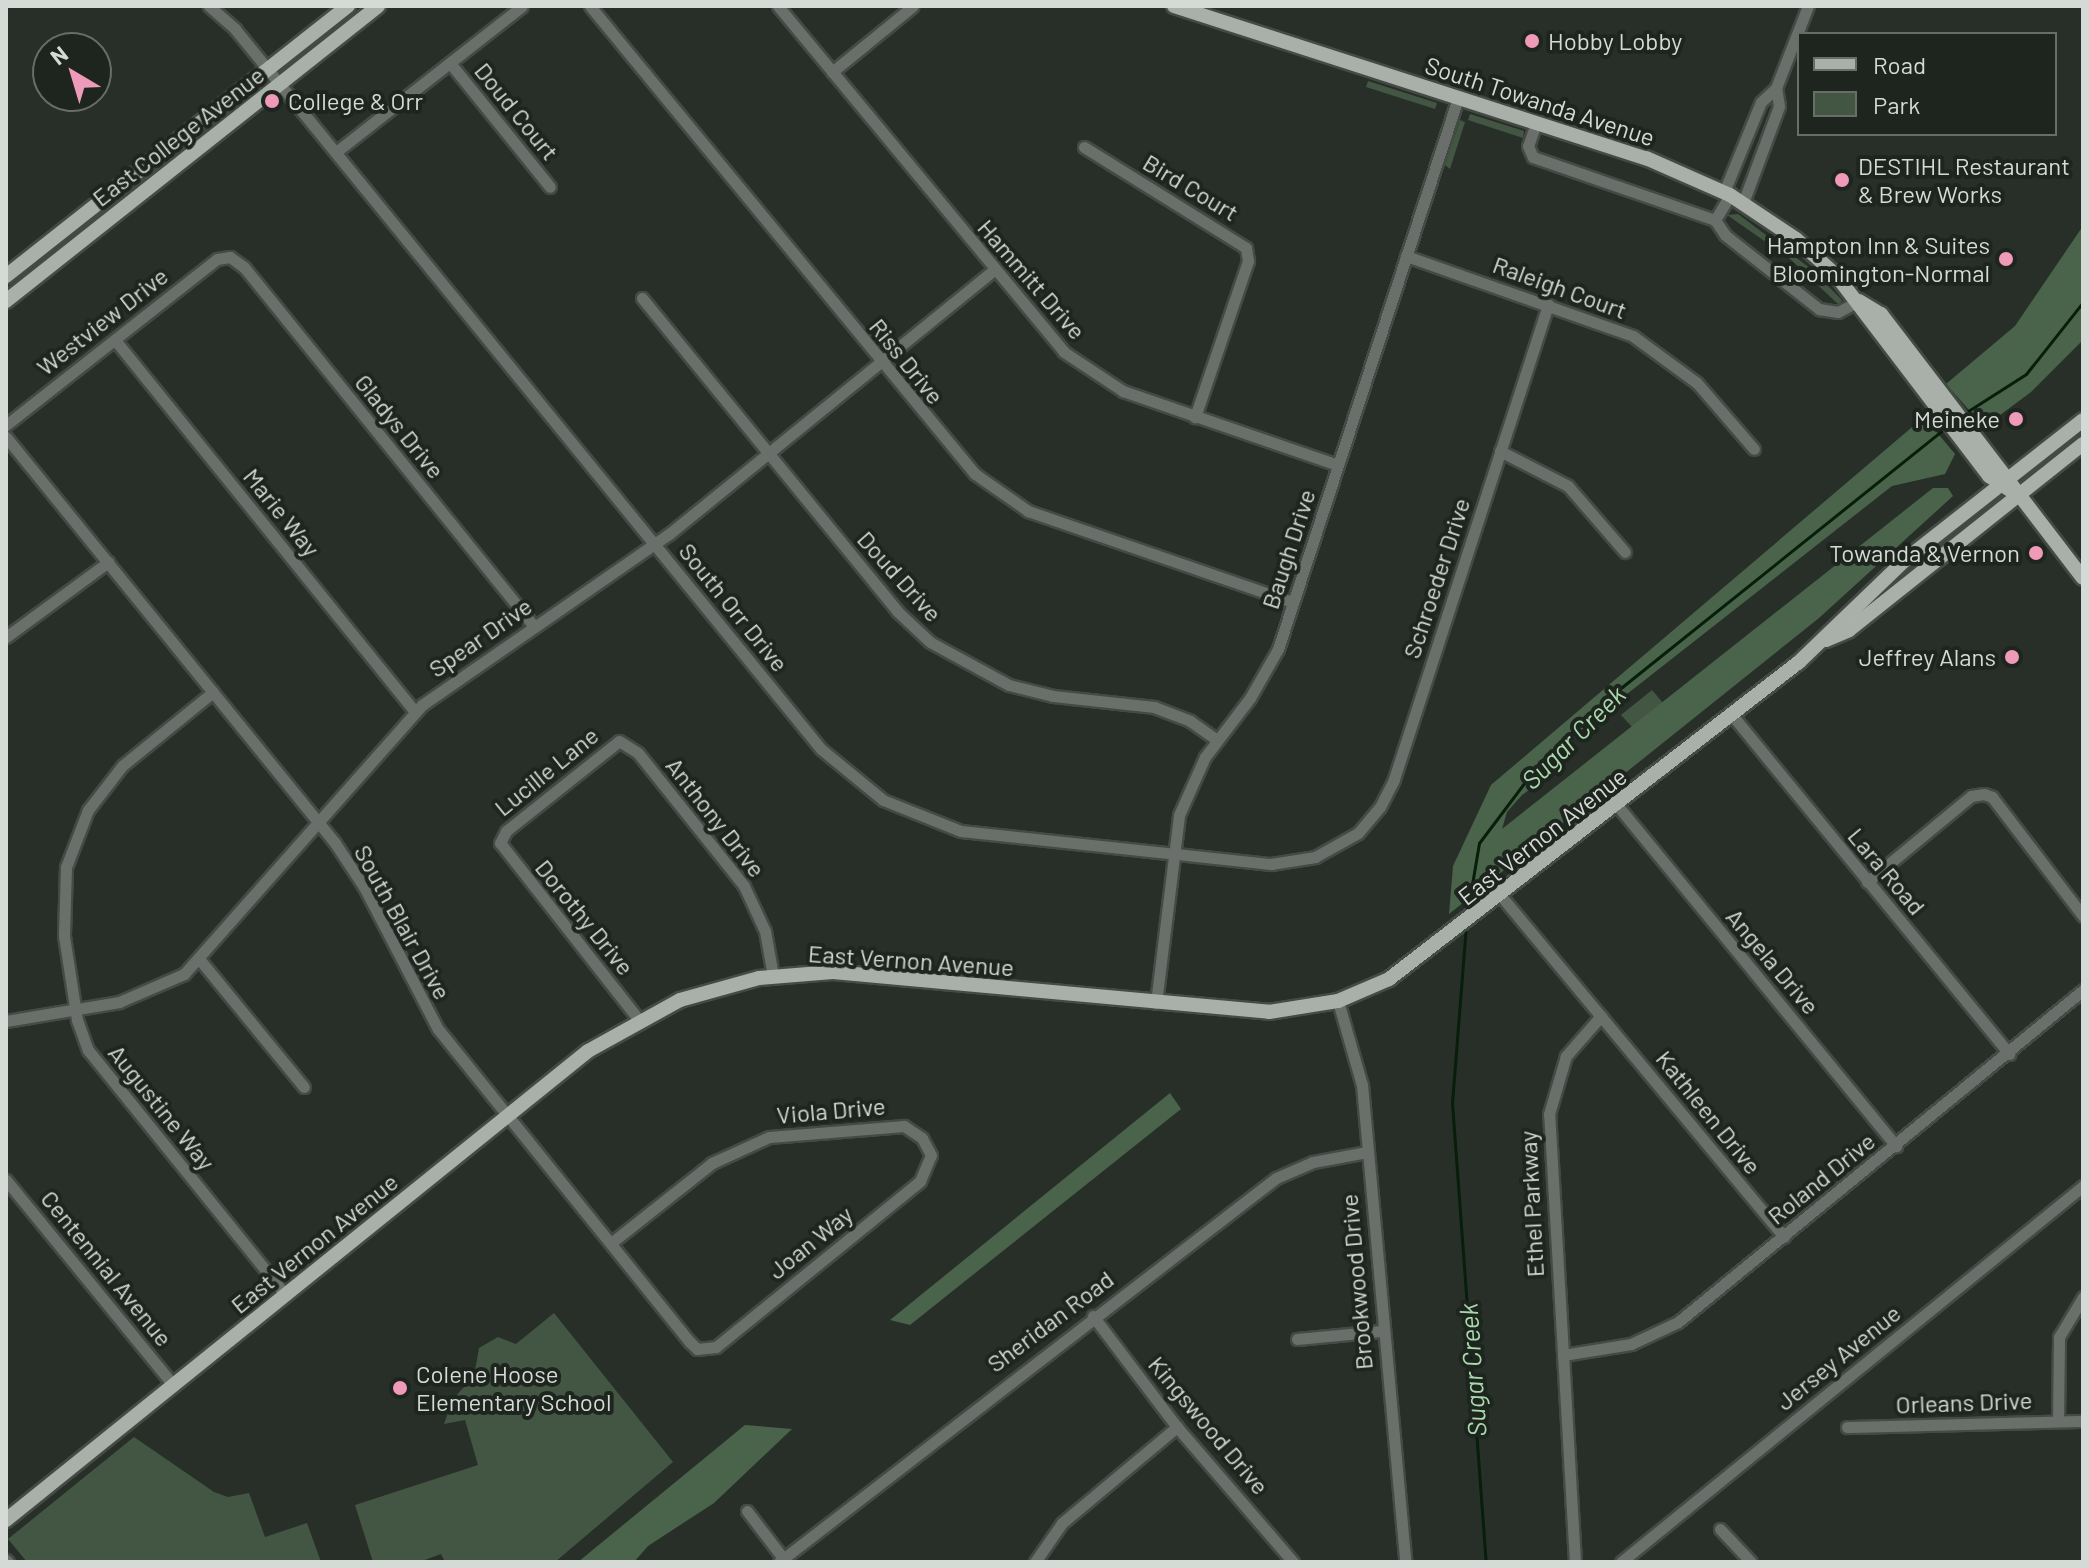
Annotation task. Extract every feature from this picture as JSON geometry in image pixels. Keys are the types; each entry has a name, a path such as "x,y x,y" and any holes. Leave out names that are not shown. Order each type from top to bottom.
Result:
{"main road":[{"name":"East College Avenue","path":"6,276 348,6"},
{"name":"East College Avenue","path":"6,301 378,6"},
{"name":"South Towanda Avenue","path":"1174,6 1657,162 1732,197 1796,239 1859,301 1881,314 1976,432 2004,482"},
{"name":"South Towanda Avenue","path":"1859,301 1867,323 1962,443 2017,495"},
{"name":"East Vernon Avenue","path":"6,1520 588,1051 639,1020 696,994 773,976 865,974 1269,1012 1338,1001 1389,979 1431,951 1824,641 1884,578 2083,420"},
{"name":"East Vernon Avenue","path":"1824,641 1849,630 2083,444"},
{"path":"2017,495 2083,578"}],"street":[{"name":"South Orr Drive","path":"209,6 268,69 821,749 883,800 929,822 977,834 1172,855 1271,864 1302,861 1338,847"},
{"path":"336,152 522,6"},
{"name":"Riss Drive","path":"590,6 963,463 1028,511 1292,602"},
{"name":"Hammitt Drive","path":"778,6 1051,340 1085,368 1123,391 1338,465"},
{"path":"832,72 913,6"},
{"path":"1798,32 1808,6"},
{"path":"1732,197 1761,102 1776,88 1797,34"},
{"name":"Doud Court","path":"450,63 550,187"},
{"path":"1715,220 1732,197 1779,106 1776,88"},
{"name":"Baugh Drive","path":"1156,1003 1172,855 1188,790 1217,740 1271,665 1458,98"},
{"path":"1536,123 1528,146 1533,157 1715,220 1725,235 1819,309 1838,312 1859,301"},
{"name":"Bird Court","path":"1084,147 1233,237 1247,251 1248,261 1195,417"},
{"name":"Raleigh Court","path":"1406,256 1603,322 1669,359 1715,401 1754,449"},
{"name":"Westview Drive","path":"6,425 217,259 227,257"},
{"name":"Gladys Drive","path":"227,257 244,267 534,627"},
{"name":"Spear Drive","path":"6,1021 140,996 200,960 317,821 415,712 655,544 993,271"},
{"name":"Doud Drive","path":"642,298 897,611 955,660 1023,690 1163,710 1217,740"},
{"name":"Schroeder Drive","path":"1338,847 1367,824 1394,779 1548,304"},
{"name":"Marie Way","path":"115,340 415,712"},
{"name":"South Blair Drive","path":"6,437 317,821 364,887 420,1002 507,1115 703,1351"},
{"path":"1500,451 1568,486 1625,552"},
{"path":"6,637 108,562"},
{"name":"Augustine Way","path":"213,692 122,766 78,831 66,867 62,918 75,1009 93,1057 285,1294"},
{"name":"Lara Road","path":"1732,715 2009,1054"},
{"name":"Lucille Lane","path":"501,840 622,741"},
{"name":"Anthony Drive","path":"622,741 638,753 744,886 765,931 773,976"},
{"path":"1867,882 1980,793 1992,797 2083,916"},
{"name":"Angela Drive","path":"1617,805 1896,1146"},
{"name":"Dorothy Drive","path":"501,840 507,855 639,1020"},
{"path":"1500,897 1601,1016"},
{"path":"200,960 304,1087"},
{"name":"Roland Drive","path":"1563,1355 1621,1347 1671,1327 2009,1054 2083,990"},
{"name":"Brookwood Drive","path":"1338,1001 1358,1066 1405,1562"},
{"name":"Kathleen Drive","path":"1601,1016 1784,1237"},
{"name":"Ethel Parkway","path":"1575,1562 1550,1103 1570,1049 1601,1016"},
{"name":"Viola Drive","path":"611,1243 712,1163 769,1137 904,1126 922,1138 930,1154"},
{"name":"Sheridan Road","path":"783,1561 1093,1316 1276,1178 1313,1162 1367,1152"},
{"name":"Joan Way","path":"703,1351 716,1347 920,1181 930,1154"},
{"name":"Centennial Avenue","path":"6,1180 173,1385"},
{"name":"Jersey Avenue","path":"1621,1562 2083,1186"},
{"path":"2058,1421 2059,1337 2083,1297"},
{"name":"Kingswood Drive","path":"1093,1316 1177,1427 1293,1562"},
{"path":"1297,1339 1381,1331"},
{"name":"Orleans Drive","path":"1847,1427 2083,1421"},
{"path":"1035,1562 1062,1523 1177,1427"},
{"path":"747,1511 783,1561"},
{"path":"1720,1529 1751,1562"}],"green space":[{"path":"1368,81 1437,103 1435,109 1366,87"},
{"path":"1470,114 1524,131 1523,138 1468,120"},
{"path":"1460,120 1465,122 1450,169 1445,165"},
{"path":"172,154 164,167 35,264 53,246"},
{"path":"1738,214 1810,268 1842,300 1839,305 1789,258 1727,215"},
{"path":"2083,226 2083,340 2031,392 1984,427 1946,384 2015,326"},
{"path":"1924,417 1955,454 1945,474 1892,486 1576,734 1561,767 1522,795 1507,812 1502,829 1933,488 1948,488 1953,496 1819,618 1449,914 1453,866 1491,785"},
{"path":"1652,690 1663,703 1632,727 1621,715"},
{"path":"1170,1093 1181,1109 910,1325 890,1320"},
{"path":"554,1313 673,1462 555,1562 445,1562 441,1554 419,1562 373,1562 355,1505 478,1465 465,1420 444,1424 453,1399 474,1376 479,1348 498,1337 516,1344"},
{"path":"745,1425 792,1429 714,1503 648,1546 634,1562 578,1562"},
{"path":"134,1437 214,1492 228,1497 249,1493 265,1537 307,1523 321,1562 27,1562 8,1539"}],"waterway":[{"name":"Sugar Creek","path":"1965,413 2026,374 2083,302"},
{"name":"Sugar Creek","path":"1467,914 1479,843 1540,762 1612,695 1946,427"},
{"name":"Sugar Creek","path":"1466,925 1452,1103 1486,1562"}],"place":[{"name":"Hobby Lobby","path":"1532,41"},
{"name":"College & Orr","path":"272,101"},
{"name":"DESTIHL Restaurant & Brew Works","path":"1842,180"},
{"name":"Hampton Inn & Suites Bloomington-Normal","path":"2006,259"},
{"name":"Meineke","path":"2016,419"},
{"name":"Towanda & Vernon","path":"2036,553"},
{"name":"Jeffrey Alans","path":"2012,657"},
{"name":"Colene Hoose Elementary School","path":"400,1388"}]}
